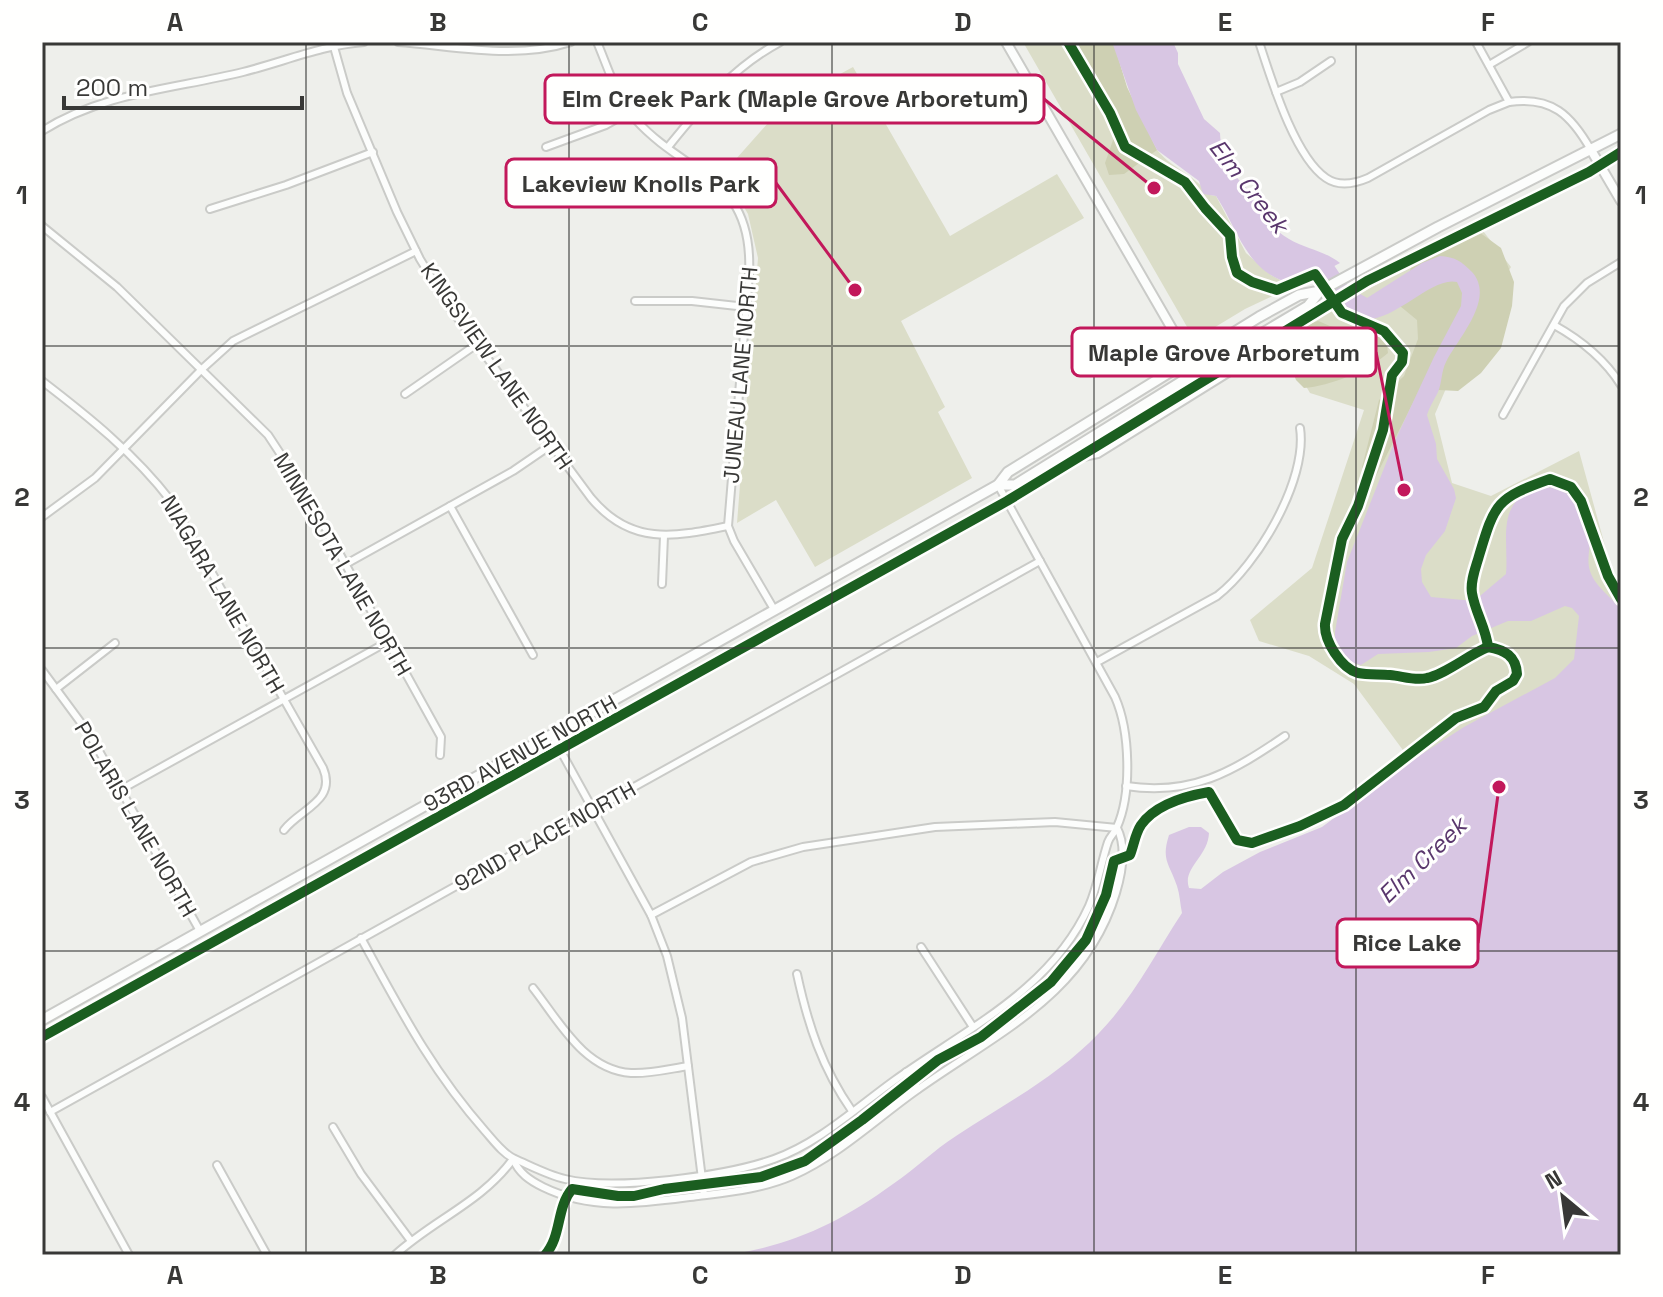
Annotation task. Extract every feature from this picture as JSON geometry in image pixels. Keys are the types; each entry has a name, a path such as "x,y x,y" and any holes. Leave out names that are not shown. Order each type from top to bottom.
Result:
{"main road":[{"name":"93RD AVENUE NORTH","path":"42,1020 998,485 1008,472 1189,359 1299,295 1320,291 1448,221 1621,134"},
{"name":"93RD AVENUE NORTH","path":"998,485 1015,485 1074,450 1308,306 1320,291"}],"street":[{"path":"42,131 70,115 108,100 241,73 334,47 364,42"},
{"path":"398,42 525,51 571,42"},
{"name":"JUNEAU LANE NORTH","path":"597,42 629,112 642,126 720,186 742,221 750,256 728,526"},
{"path":"668,147 710,95 729,77 780,42"},
{"path":"1006,42 1206,388"},
{"path":"1259,42 1276,92 1304,151 1325,178 1340,184 1359,182 1489,110 1509,102 1534,100 1551,106 1576,126 1621,201"},
{"path":"1476,42 1509,102"},
{"path":"1489,65 1528,42"},
{"name":"KINGSVIEW LANE NORTH","path":"334,47 342,80 416,251 448,305 605,513 633,530 664,536 728,526"},
{"path":"1276,92 1300,82 1331,61"},
{"path":"546,147 590,132 629,112"},
{"path":"210,209 286,185 373,152"},
{"name":"MINNESOTA LANE NORTH","path":"42,226 117,287 275,444 300,482 441,737 440,755"},
{"path":"42,517 76,494 233,341 416,251"},
{"path":"1503,415 1564,306 1576,291 1621,262"},
{"path":"635,301 692,301 746,307"},
{"path":"1554,325 1603,360 1621,385"},
{"path":"405,394 477,344"},
{"path":"1074,450 1083,457 1098,454 1270,347"},
{"name":"NIAGARA LANE NORTH","path":"42,381 94,421 124,449 159,486 182,517 323,768 327,784 320,800 293,817 284,830"},
{"path":"1097,662 1217,596 1228,586 1260,544 1288,499 1302,454 1300,428"},
{"path":"346,564 513,471 551,445"},
{"path":"513,1159 565,1179 611,1184 701,1174 776,1159 810,1142 1023,992 1063,950 1089,905 1109,838 1117,828 1126,786 1127,751 1123,716 1097,662 998,485"},
{"path":"450,506 533,655"},
{"path":"728,526 775,611"},
{"path":"662,584 664,536"},
{"name":"92ND PLACE NORTH","path":"50,1112 1040,561"},
{"path":"122,789 389,641"},
{"path":"56,689 115,643"},
{"name":"POLARIS LANE NORTH","path":"42,670 90,735 200,931"},
{"path":"552,735 651,915 676,986 704,1195"},
{"path":"1126,786 1165,789 1204,782 1238,766 1285,736"},
{"path":"651,915 751,862 803,847 914,828 1055,822 1117,828"},
{"path":"361,938 440,1077 513,1159 517,1170 537,1184 593,1204 638,1204 704,1195 762,1186 812,1166 1037,1008 1081,963 1112,908 1118,885 1122,839 1117,828"},
{"path":"921,947 973,1027"},
{"path":"797,974 805,1012 822,1062 852,1111"},
{"path":"533,988 577,1044 600,1065 631,1073 688,1066"},
{"path":"906,1072 918,1089"},
{"path":"42,1097 129,1255"},
{"path":"333,1127 361,1174 411,1241"},
{"path":"395,1255 484,1192 513,1159"},
{"path":"217,1165 267,1255"}],"green space":[{"path":"1023,42 1112,42 1131,99 1150,140 1170,162 1210,195 1216,196 1246,253 1282,281 1315,272 1317,275 1245,309 1207,332 1190,332"},
{"path":"1076,42 1112,42 1127,87 1157,150 1124,174 1109,175 1105,163 1119,123"},
{"path":"853,67 950,236 1057,174 1084,218 901,321 945,407 938,412 972,478 815,567 776,500 737,523 758,258 748,214 737,195 720,177 785,104"},
{"path":"1480,227 1511,267 1467,340 1435,414 1452,483 1491,496 1579,451 1613,575 1621,588 1621,643 1504,712 1411,761 1354,684 1309,656 1259,641 1250,620 1312,568 1364,410 1310,393 1278,339"},
{"path":"1479,232 1501,248 1514,282 1512,306 1501,348 1481,373 1458,391 1439,390 1414,401 1372,484 1362,467 1379,400 1404,376 1418,339 1417,320 1400,306 1412,264"},
{"path":"1318,321 1334,327 1376,333 1386,344 1388,353 1348,376 1304,388 1296,380 1282,345 1293,330"}],"water":[{"path":"1112,42 1173,42 1178,53 1178,64 1204,119 1220,133 1231,170 1266,219 1289,239 1340,263 1317,275 1314,272 1289,283 1263,269 1245,247 1216,196 1203,194 1199,181 1157,150 1136,110"},
{"path":"1440,256 1461,262 1468,268 1478,283 1480,294 1472,318 1446,362 1439,389 1427,415 1437,459 1456,498 1445,531 1426,555 1421,569 1422,582 1431,597 1474,601 1506,574 1507,524 1514,504 1536,489 1556,488 1573,498 1585,514 1590,534 1590,571 1621,610 1621,1255 727,1255 794,1238 854,1210 948,1141 1049,1076 1099,1033 1144,975 1182,913 1178,889 1166,856 1169,835 1189,827 1201,827 1209,833 1188,881 1189,888 1201,889 1223,872 1260,852 1322,827 1411,761 1464,727 1555,678 1574,659 1579,616 1572,608 1565,606 1531,621 1508,621 1472,636 1456,648 1378,654 1361,665 1343,660 1335,640 1347,562 1394,443 1461,306 1462,293 1457,282 1444,283 1382,316 1366,319 1351,315 1337,301 1355,291 1367,298 1422,263"}],"waterway":[{"name":"Elm Creek","path":"1311,265 1328,269 1347,297 1362,303"}],"cycle path":[{"path":"1068,42 1110,113 1125,147 1185,182 1230,235 1237,273 1252,282 1277,290 1315,274 1342,313 1384,331 1403,353 1402,362 1392,375 1383,430 1358,506 1342,539 1325,624 1327,638 1335,653 1346,666 1358,673 1422,679 1442,673 1488,647"},
{"path":"42,1037 1007,501 1367,281 1589,172 1621,152"},
{"path":"545,1255 572,1189 634,1196 664,1189 761,1177 805,1161 938,1060 981,1037 1051,982 1086,940 1106,895 1114,861 1130,855 1141,825 1154,812 1181,799 1209,792 1237,840 1252,843 1300,826 1344,805 1456,718 1484,707 1496,691 1513,681 1517,674 1508,655 1488,647 1472,588 1489,524 1508,497 1550,479 1571,487 1581,501 1608,576 1621,599"}],"place":[{"name":"Elm Creek Park (Maple Grove Arboretum)","path":"1154,188"},
{"name":"Lakeview Knolls Park","path":"855,290"},
{"name":"Maple Grove Arboretum","path":"1404,490"},
{"name":"Rice Lake","path":"1499,787"}]}
